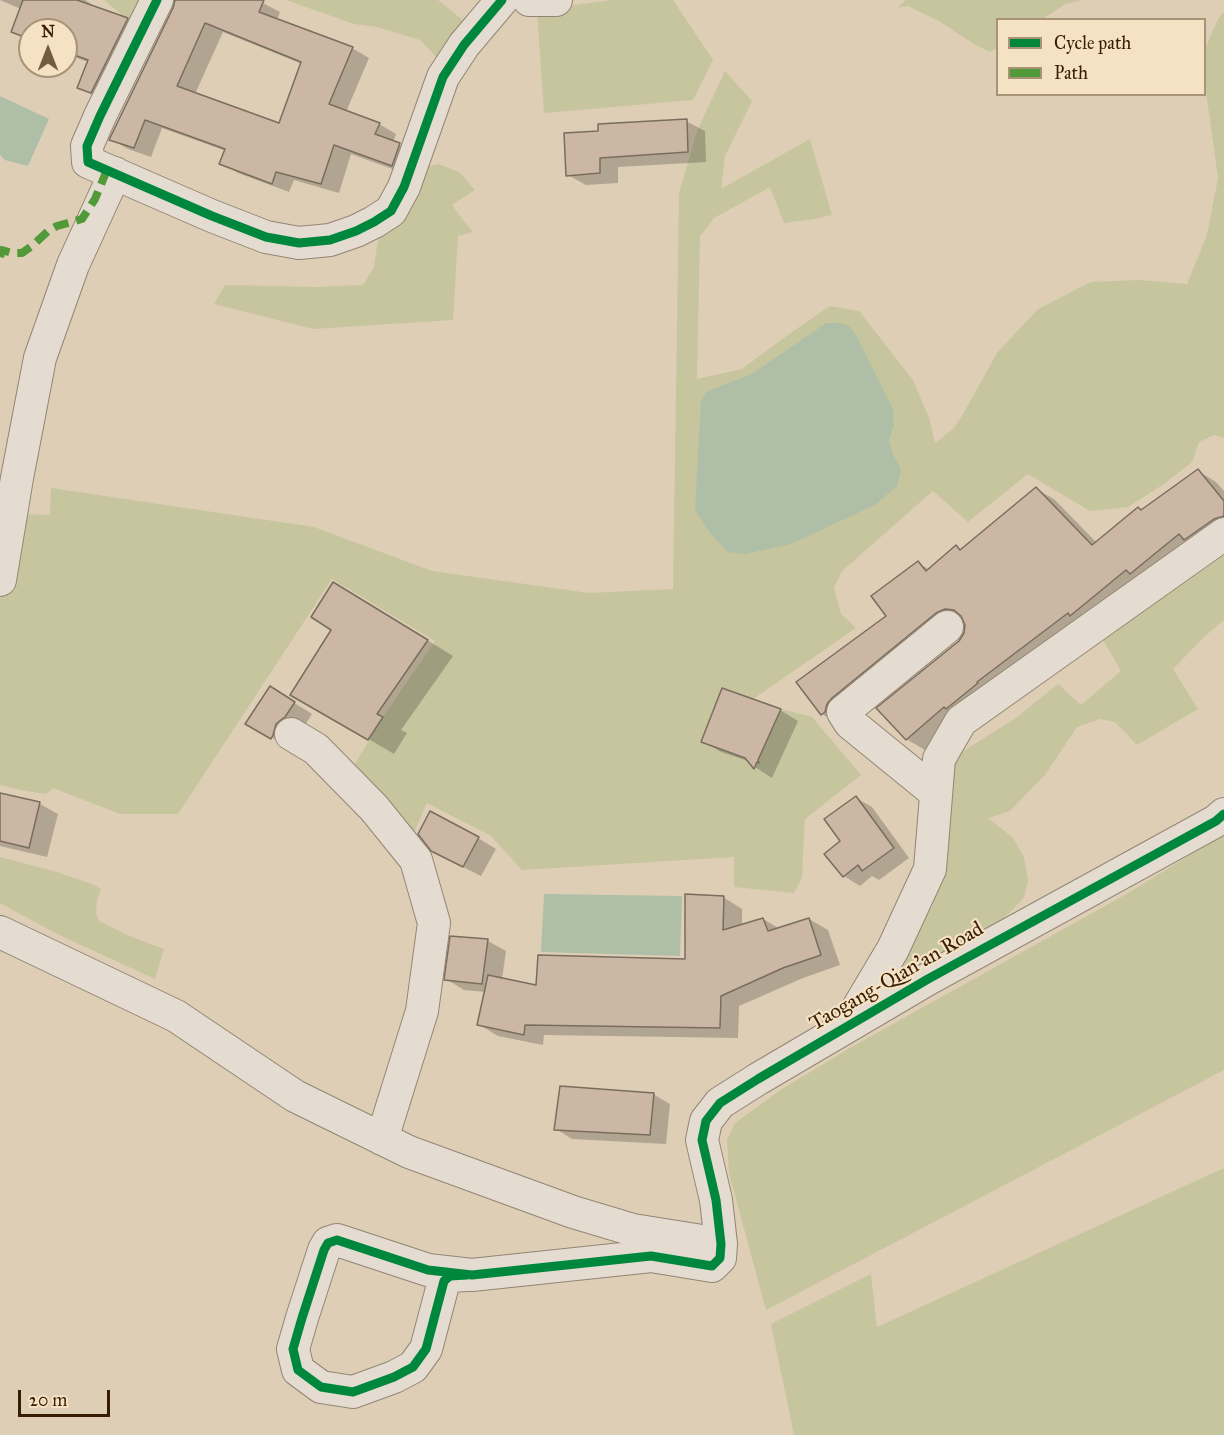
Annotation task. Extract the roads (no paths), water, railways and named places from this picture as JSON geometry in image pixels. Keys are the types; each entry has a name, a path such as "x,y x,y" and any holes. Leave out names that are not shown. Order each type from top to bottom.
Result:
{"street":[{"path":"157,0 87,146 88,162 266,237 299,243 330,240 356,231 391,211 404,187 443,77 464,45 502,0"},
{"path":"529,0 556,0"},
{"path":"0,580 40,357 73,265 115,173"},
{"path":"847,1026 893,950 930,869 939,759 961,721 1224,534"},
{"path":"936,793 850,723 843,712 947,627"},
{"path":"291,734 316,749 374,808 416,860 435,923 422,1011 382,1139"},
{"name":"Taogang-Qian'an Road","path":"721,1244 716,1200 702,1140 706,1121 720,1104 758,1079 938,973 1216,821 1224,814"},
{"path":"0,932 176,1016 295,1096 409,1152 573,1212 633,1230 721,1244 720,1258 712,1266 651,1256 467,1275 450,1276 444,1281 426,1349 413,1367 353,1392 321,1387 298,1370 293,1349 328,1243 337,1240 428,1270 467,1275"}]}
